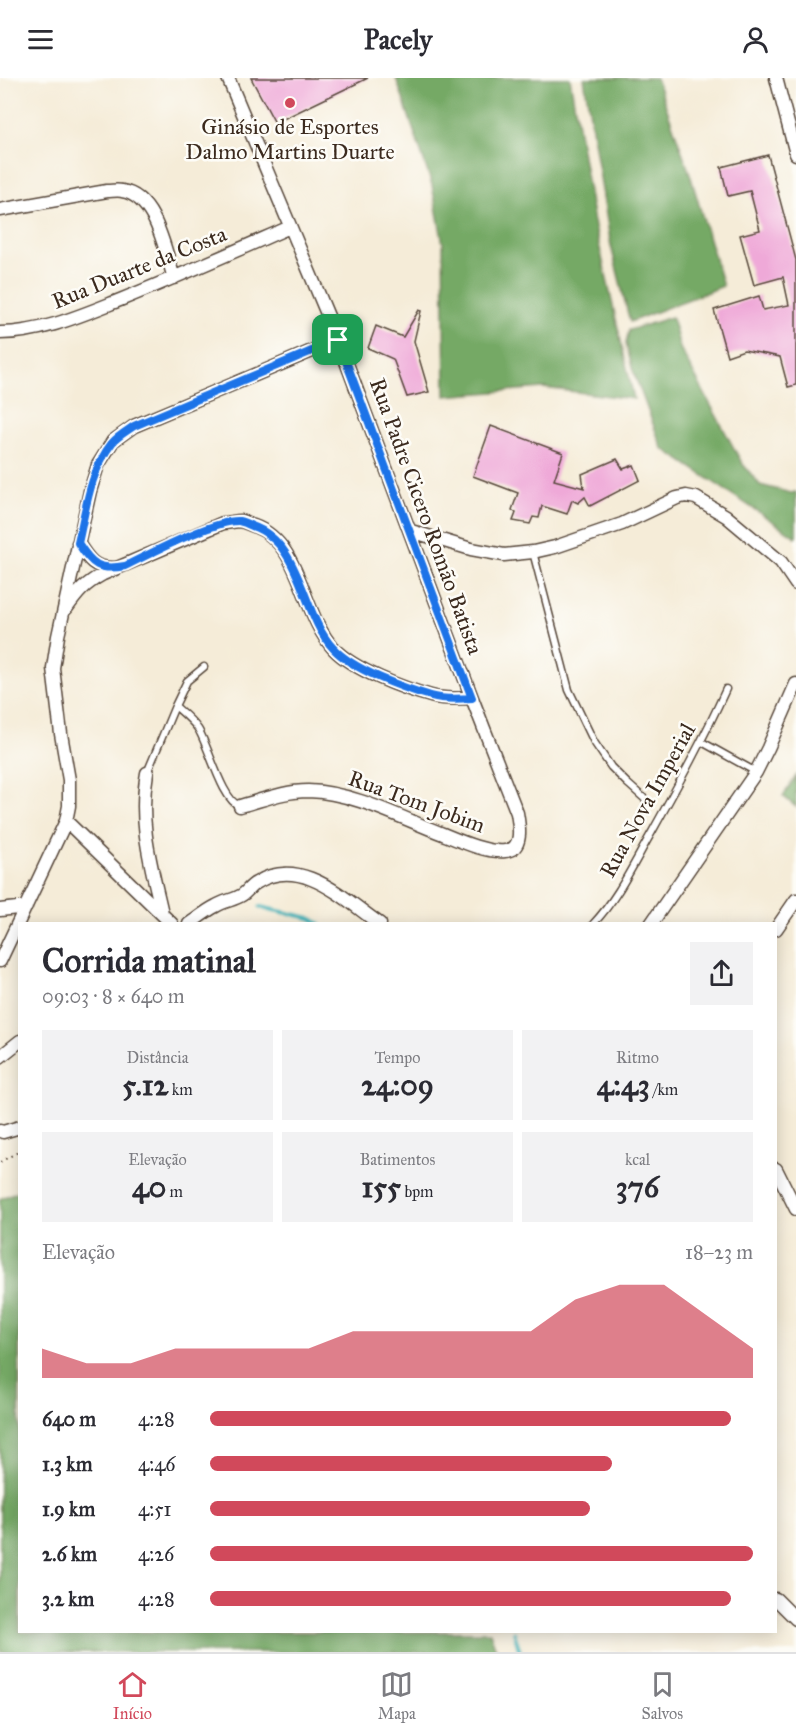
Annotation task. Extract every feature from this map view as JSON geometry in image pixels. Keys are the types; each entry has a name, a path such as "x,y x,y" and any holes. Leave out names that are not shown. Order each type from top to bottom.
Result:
{"street":[{"name":"Rua Padre Cicero Romão Batista","path":"228,78 338,340 411,531 517,813 520,830 518,838"},
{"path":"776,78 796,154"},
{"path":"0,210 108,191 123,191 135,196 155,219 174,278"},
{"name":"Rua Duarte da Costa","path":"0,333 14,333 50,325 93,310 174,278 290,227"},
{"path":"19,922 66,821 69,806 69,780 53,668 78,543 98,465 113,441 134,426 338,340"},
{"path":"411,531 471,549 504,555 533,552 555,547 622,524 686,496 696,498 726,516 781,562 796,584"},
{"path":"63,615 87,583 103,574 223,523 241,521 274,537 285,552 319,627 332,647 349,663 433,697 472,698"},
{"path":"78,543 87,558 99,567 125,566"},
{"path":"652,922 756,772 796,684"},
{"path":"147,773 144,792 146,844 162,914"},
{"name":"Rua Tom Jobim","path":"240,806 274,795 306,791 334,793 491,850 512,849 518,838"},
{"path":"66,821 170,922"},
{"path":"192,922 214,906 242,895 256,882 285,874 300,875 316,880 336,891 377,922"},
{"path":"777,928 796,900"},
{"path":"0,910 26,907"},
{"path":"0,961 18,924"},
{"path":"0,1058 18,1043"},
{"path":"0,1131 18,1128"},
{"path":"777,1171 796,1209"},
{"path":"783,1185 796,1183"},
{"path":"777,1600 796,1618"}],"lane":[{"path":"533,552 569,690 594,742 611,767 646,800"},
{"path":"147,773 186,681 204,667"},
{"name":"Rua Nova Imperial","path":"594,922 624,880 702,742 726,689"},
{"name":"Rua Tom Jobim","path":"175,705 198,729 227,795 236,805 240,806"},
{"path":"702,742 756,772"}],"path":[{"path":"0,1162 18,1152"}],"green space":[{"path":"396,78 570,78 594,222 634,399 543,388 445,396 443,244 432,185"},
{"path":"584,78 656,78 690,174 723,286 630,322 611,246"},
{"path":"672,317 680,348 742,463 760,485 791,493 796,492 796,537 662,448 632,368 626,343 629,330"},
{"path":"796,776 796,807 783,796"},
{"path":"18,1191 18,1633 490,1633 497,1652 0,1652 0,1199"}],"building":[{"name":"Ginásio de Esportes Dalmo Martins Duarte","path":"251,78 368,78 275,123"},
{"path":"768,155 796,260 796,385 788,387 780,357 744,350 727,356 714,310 759,296 763,310 789,305 783,277 754,285 740,235 760,230 750,191 728,196 721,167"},
{"path":"419,310 421,311 414,341 429,392 407,397 393,359 368,348 376,326 403,337"},
{"path":"491,426 563,453 554,480 584,488 582,474 617,459 623,469 634,465 640,480 590,506 585,497 578,503 572,500 567,514 542,506 539,518 533,517 530,524 513,521 516,513 512,510 518,493 473,476"}],"waterway":[{"path":"260,907 310,918 317,922"},
{"path":"514,1633 520,1652"}],"place":[{"name":"Ginásio de Esportes Dalmo Martins Duarte","path":"290,103"}],"route":[{"path":"338,340 411,531 472,698 433,697 349,663 332,647 319,627 299,580 285,552 274,537 241,521 223,523 125,566 112,568 99,567 87,558 78,543 98,465 113,441 134,426 154,417 338,340"}]}
